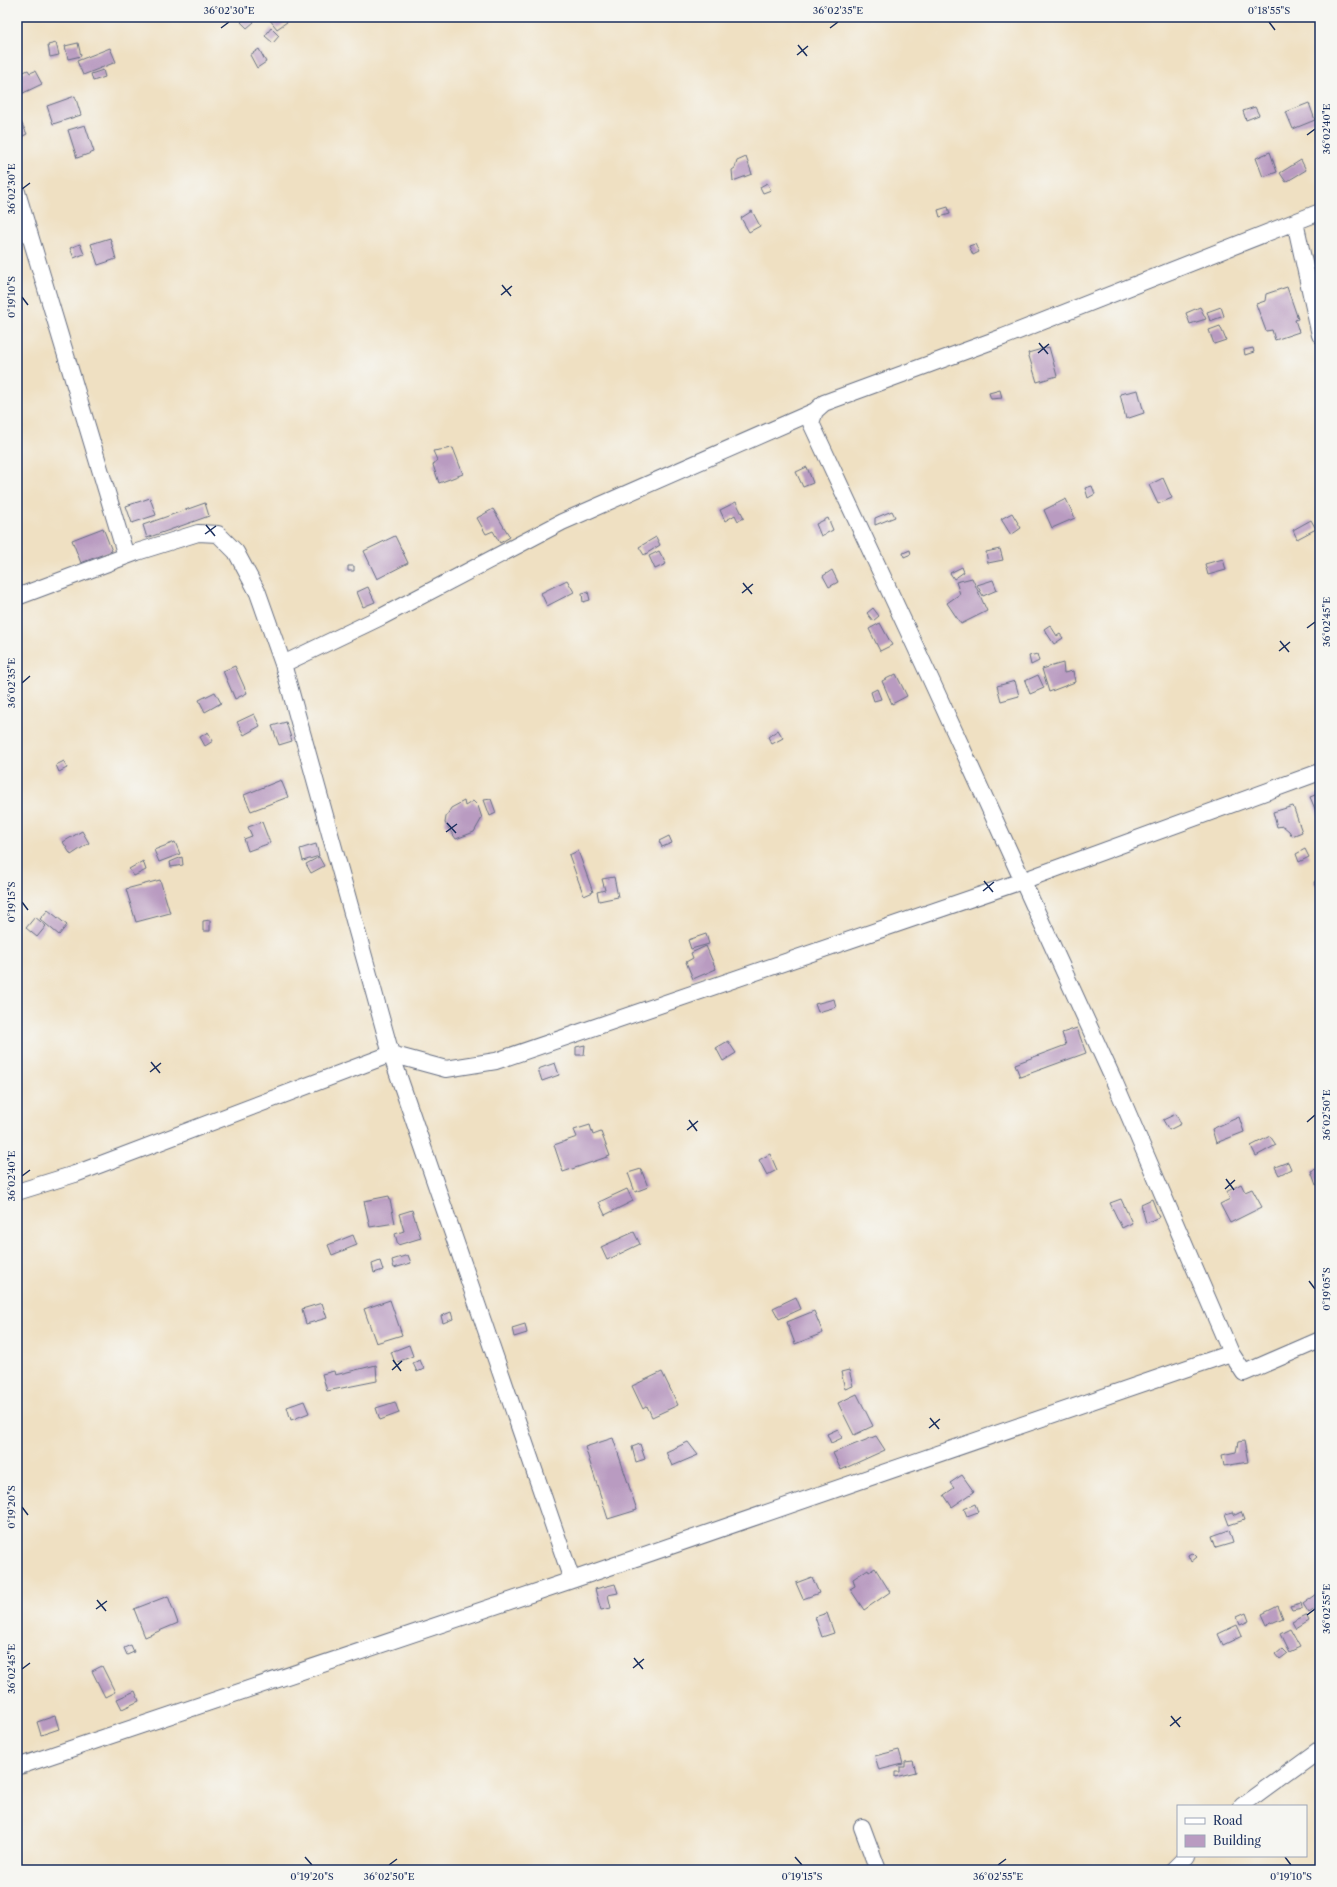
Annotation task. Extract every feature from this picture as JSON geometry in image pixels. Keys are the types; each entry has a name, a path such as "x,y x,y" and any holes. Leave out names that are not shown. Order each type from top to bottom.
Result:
{"street":[{"path":"17,192 126,556"},
{"path":"283,664 381,617 562,522 815,411 824,403 1003,337 1320,212"},
{"path":"1295,222 1320,335"},
{"path":"815,411 811,423 934,687 1115,1083 1230,1353 1244,1373 1320,1340"},
{"path":"17,597 126,556 198,534 218,534 236,552 258,593 283,664 391,1054 572,1580"},
{"path":"17,1192 75,1174 391,1054 446,1069 496,1061 1022,881 1320,772"},
{"path":"17,1767 572,1580 1230,1353"},
{"path":"1243,1805 1320,1749"},
{"path":"862,1827 878,1870"},
{"path":"1173,1870 1186,1857"}],"building":[{"path":"246,17 250,17 254,22 247,28 241,22"},
{"path":"274,17 294,17 277,29 270,20"},
{"path":"271,28 279,36 273,43 265,36"},
{"path":"56,43 59,55 50,57 48,45"},
{"path":"78,43 81,56 68,59 65,46"},
{"path":"110,48 116,62 83,75 77,61"},
{"path":"259,49 266,62 257,68 250,55"},
{"path":"28,70 30,73 35,71 42,84 17,96 17,75"},
{"path":"103,70 105,77 93,81 91,74"},
{"path":"75,96 81,115 53,124 47,106"},
{"path":"1309,103 1315,120 1293,129 1286,112"},
{"path":"1255,107 1259,115 1246,120 1243,111"},
{"path":"21,122 27,134 17,139 17,124"},
{"path":"85,125 94,152 77,158 68,130"},
{"path":"1270,152 1277,172 1263,177 1256,158"},
{"path":"746,157 752,174 733,181 732,170 735,168 737,161"},
{"path":"1301,160 1306,170 1286,182 1280,173"},
{"path":"767,183 771,190 763,193 760,187"},
{"path":"948,207 950,214 940,217 938,210"},
{"path":"752,211 760,226 749,232 741,218"},
{"path":"110,238 116,259 98,265 91,244"},
{"path":"80,244 84,254 74,258 70,248"},
{"path":"975,244 979,252 973,255 969,246"},
{"path":"1287,287 1298,319 1295,320 1299,332 1275,340 1272,330 1266,331 1256,304 1265,301 1266,294"},
{"path":"1200,307 1206,319 1190,324 1186,313"},
{"path":"1221,307 1224,316 1210,321 1207,312"},
{"path":"1220,326 1226,340 1214,344 1209,330"},
{"path":"1049,347 1057,376 1037,382 1028,353"},
{"path":"1253,348 1254,352 1245,355 1244,350"},
{"path":"1000,390 1002,398 991,399 989,393"},
{"path":"1138,390 1144,413 1126,419 1120,394"},
{"path":"453,448 463,474 439,483 433,465 437,460 433,451"},
{"path":"807,467 813,483 803,487 796,472"},
{"path":"1163,478 1172,498 1158,504 1149,485"},
{"path":"1092,486 1095,494 1088,498 1085,488"},
{"path":"150,498 156,515 132,523 126,506"},
{"path":"1066,499 1075,518 1052,528 1044,510"},
{"path":"736,502 744,518 738,521 735,515 725,521 720,510"},
{"path":"205,503 209,516 147,538 143,525"},
{"path":"493,509 510,537 500,543 493,531 486,534 477,518"},
{"path":"892,511 895,517 875,525 875,518"},
{"path":"1012,513 1021,528 1011,535 1001,519"},
{"path":"828,518 833,530 821,536 816,524"},
{"path":"1311,520 1316,529 1297,539 1293,530"},
{"path":"103,528 112,551 81,563 72,540"},
{"path":"395,536 408,563 377,579 364,551"},
{"path":"656,537 660,545 644,555 639,547"},
{"path":"1000,549 1003,560 988,563 986,552"},
{"path":"910,550 911,554 904,557 903,553"},
{"path":"659,551 666,564 655,569 649,556"},
{"path":"1223,559 1226,570 1208,575 1205,564"},
{"path":"348,566 354,566 354,571 348,571"},
{"path":"962,567 964,572 954,579 950,573"},
{"path":"832,570 838,582 829,587 823,576"},
{"path":"972,578 987,611 961,624 947,603 960,594 956,582"},
{"path":"567,580 574,592 547,606 541,593"},
{"path":"993,580 997,590 983,596 977,585"},
{"path":"368,587 375,602 363,607 357,592"},
{"path":"588,592 590,600 583,602 582,593"},
{"path":"873,608 879,616 873,621 867,613"},
{"path":"880,623 892,645 880,651 869,629"},
{"path":"1050,625 1057,636 1060,634 1063,638 1054,644 1044,629"},
{"path":"1037,654 1039,661 1031,665 1029,656"},
{"path":"1063,663 1064,673 1073,671 1075,682 1049,692 1042,669"},
{"path":"235,666 247,693 235,699 223,671"},
{"path":"896,674 907,696 892,704 882,681"},
{"path":"1038,675 1044,688 1030,694 1025,681"},
{"path":"1015,681 1019,696 1001,701 997,686"},
{"path":"877,689 881,699 874,701 871,692"},
{"path":"215,692 221,703 205,712 199,700"},
{"path":"254,714 260,726 244,735 237,722"},
{"path":"286,722 292,741 279,745 272,726"},
{"path":"778,730 783,738 772,744 768,737"},
{"path":"208,732 213,741 205,746 200,737"},
{"path":"64,761 67,768 59,772 56,765"},
{"path":"281,780 288,797 251,811 244,795"},
{"path":"1320,793 1320,815 1318,816 1310,797"},
{"path":"491,799 496,813 490,816 484,800"},
{"path":"464,801 465,806 473,801 478,806 482,818 474,832 456,839 445,823 446,817 451,808"},
{"path":"1293,806 1302,832 1292,836 1283,826 1277,827 1273,812"},
{"path":"262,822 270,843 248,851 244,839 252,836 248,827"},
{"path":"82,831 89,843 71,855 63,842"},
{"path":"669,836 672,843 662,847 659,841"},
{"path":"175,842 180,854 159,862 154,850"},
{"path":"316,844 319,856 303,861 300,849"},
{"path":"1305,849 1309,857 1299,862 1296,854"},
{"path":"578,851 593,892 584,896 569,855"},
{"path":"182,857 183,865 171,867 170,862"},
{"path":"319,857 324,866 311,873 306,864"},
{"path":"143,861 146,870 134,876 129,869"},
{"path":"614,877 618,897 599,901 597,892 605,890 602,879"},
{"path":"1320,878 1320,891 1314,882"},
{"path":"160,880 170,913 136,922 126,889"},
{"path":"48,910 67,925 59,935 40,919"},
{"path":"35,917 46,926 37,937 26,928"},
{"path":"210,920 210,931 203,931 203,921"},
{"path":"706,934 709,944 691,949 688,940"},
{"path":"706,946 716,969 693,979 686,962 693,958 691,953"},
{"path":"834,999 836,1007 818,1012 815,1004"},
{"path":"1077,1028 1086,1053 1020,1077 1015,1064 1066,1045 1062,1033"},
{"path":"728,1041 736,1053 723,1061 716,1048"},
{"path":"585,1045 584,1055 576,1055 576,1047"},
{"path":"555,1063 559,1075 542,1081 538,1069"},
{"path":"1176,1114 1181,1124 1169,1130 1163,1120"},
{"path":"1239,1117 1244,1132 1216,1143 1212,1129"},
{"path":"590,1125 593,1135 601,1132 610,1156 563,1172 554,1145 577,1137 574,1130"},
{"path":"1270,1136 1276,1145 1256,1156 1251,1146"},
{"path":"770,1154 777,1170 767,1175 759,1160"},
{"path":"1288,1162 1291,1169 1279,1175 1275,1167"},
{"path":"1320,1167 1320,1183 1316,1185 1311,1171"},
{"path":"641,1169 648,1187 635,1192 628,1173"},
{"path":"1241,1184 1245,1192 1252,1189 1262,1207 1230,1223 1220,1204 1230,1199 1226,1192"},
{"path":"627,1189 633,1201 605,1215 599,1202"},
{"path":"389,1196 395,1223 370,1227 364,1201"},
{"path":"1121,1199 1132,1223 1122,1228 1110,1203"},
{"path":"1152,1199 1159,1217 1146,1223 1141,1204"},
{"path":"412,1210 421,1238 398,1245 395,1234 404,1231 399,1214"},
{"path":"634,1232 640,1244 607,1260 601,1247"},
{"path":"353,1235 357,1245 332,1255 328,1245"},
{"path":"408,1255 411,1263 394,1268 392,1260"},
{"path":"380,1261 383,1270 374,1273 372,1264"},
{"path":"796,1297 801,1309 779,1319 773,1308"},
{"path":"390,1300 402,1335 376,1343 364,1309"},
{"path":"322,1303 327,1318 306,1324 302,1309"},
{"path":"814,1311 823,1333 795,1344 787,1322"},
{"path":"451,1312 453,1319 443,1323 441,1316"},
{"path":"525,1324 527,1333 514,1337 512,1328"},
{"path":"409,1345 413,1356 395,1363 391,1352"},
{"path":"420,1360 424,1369 417,1372 413,1363"},
{"path":"376,1365 377,1381 327,1391 322,1374 334,1371 335,1375"},
{"path":"849,1370 853,1386 845,1389 841,1372"},
{"path":"662,1372 678,1405 652,1417 647,1406 643,1409 632,1386"},
{"path":"857,1394 873,1426 854,1435 838,1403"},
{"path":"304,1401 309,1413 291,1420 287,1407"},
{"path":"395,1402 399,1413 380,1420 376,1408"},
{"path":"838,1429 842,1438 831,1443 827,1434"},
{"path":"876,1436 885,1450 841,1470 833,1453"},
{"path":"613,1438 637,1510 608,1519 585,1447"},
{"path":"1244,1441 1248,1462 1224,1466 1222,1455 1236,1452 1238,1442"},
{"path":"688,1442 698,1455 672,1466 666,1452"},
{"path":"640,1444 645,1459 636,1462 632,1447"},
{"path":"962,1475 974,1492 952,1507 944,1495 954,1488 950,1483"},
{"path":"975,1504 978,1512 967,1516 964,1509"},
{"path":"1233,1512 1235,1515 1241,1512 1244,1520 1229,1525 1225,1514"},
{"path":"1229,1530 1233,1543 1216,1548 1212,1536"},
{"path":"1193,1553 1197,1557 1191,1562 1188,1555"},
{"path":"875,1568 890,1592 864,1610 850,1589 855,1586 853,1579 868,1569 869,1572"},
{"path":"812,1577 819,1593 803,1599 796,1583"},
{"path":"615,1584 618,1593 608,1595 611,1608 601,1610 595,1589"},
{"path":"1317,1594 1320,1599 1320,1606 1309,1613 1303,1604"},
{"path":"168,1596 178,1623 145,1637 134,1609"},
{"path":"1301,1603 1302,1608 1292,1610 1290,1606"},
{"path":"1278,1606 1283,1618 1267,1625 1262,1614"},
{"path":"827,1613 834,1633 822,1637 815,1617"},
{"path":"1246,1613 1249,1621 1240,1625 1237,1617"},
{"path":"1306,1615 1309,1621 1296,1629 1292,1622"},
{"path":"1237,1625 1242,1636 1223,1645 1218,1634"},
{"path":"1290,1629 1300,1647 1289,1652 1280,1634"},
{"path":"131,1645 134,1652 127,1655 124,1648"},
{"path":"1282,1648 1287,1653 1279,1659 1275,1654"},
{"path":"102,1666 115,1692 105,1697 92,1671"},
{"path":"135,1691 139,1701 122,1709 117,1699"},
{"path":"55,1716 59,1729 41,1735 37,1722"},
{"path":"899,1750 903,1764 879,1770 875,1756"},
{"path":"913,1761 916,1772 895,1777 895,1772 900,1772 900,1767 905,1767 905,1762"}]}
